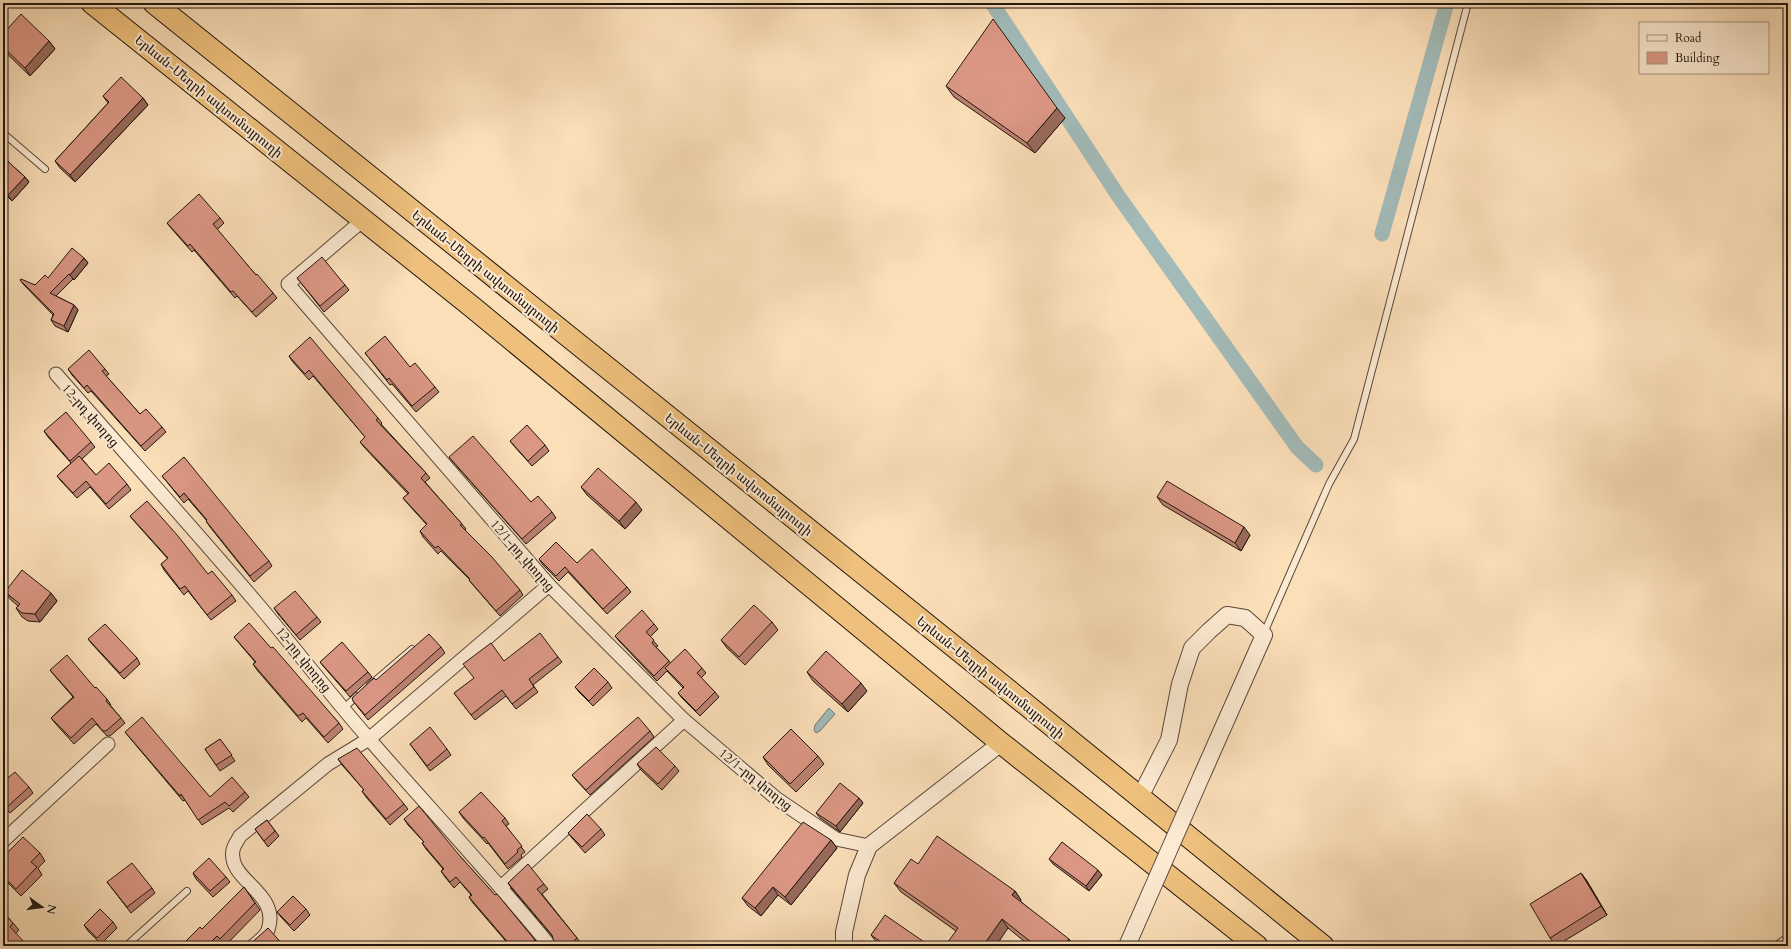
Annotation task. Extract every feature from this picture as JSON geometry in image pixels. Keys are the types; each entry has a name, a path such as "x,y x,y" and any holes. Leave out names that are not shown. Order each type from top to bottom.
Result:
{"highway":[{"name":"Երևան-Մեղրի ավտոմայրուղի","path":"92,3 471,306 1001,743 1256,945"},
{"name":"Երևան-Մեղրի ավտոմայրուղի","path":"154,3 1323,946"}],"street":[{"name":"12/1-րդ փողոց","path":"364,220 288,284 549,585 684,720 783,803 836,839 869,846"},
{"name":"12-րդ փողոց","path":"56,374 142,473 195,530 369,739 502,887 550,946"},
{"path":"253,946 267,931 270,916 265,900 235,867 233,850 240,836 328,764 369,739 549,585"},
{"path":"1127,946 1264,634 1245,618 1228,616 1208,631 1192,648 1180,684 1169,740 1140,797"},
{"path":"502,887 684,720"},
{"path":"844,946 844,932 857,875 869,846 1001,743"},
{"path":"3,841 108,744"}],"lane":[{"path":"1264,634 1329,484 1354,439 1468,3"},
{"path":"3,133 45,169"},
{"path":"366,688 417,644"},
{"path":"344,708 360,693"},
{"path":"126,946 187,891"},
{"path":"1775,946 1788,937"}],"water":[{"path":"829,708 835,714 820,731 816,733 814,730 815,725"}],"building":[{"path":"21,14 49,41 25,68 3,47 3,34"},
{"path":"993,19 1057,108 1027,143 946,86"},
{"path":"121,77 143,98 70,175 55,161 109,102 103,96"},
{"path":"3,157 25,177 8,195 3,190"},
{"path":"199,194 220,218 213,224 273,293 252,312 233,291 231,292 190,244 188,246 167,223"},
{"path":"72,248 84,258 70,275 69,274 50,293 74,305 64,326 51,320 54,314 20,280 21,279 35,285 45,275 48,278"},
{"path":"322,257 345,285 320,306 297,278"},
{"path":"385,336 410,367 415,363 435,387 412,406 389,378 387,380 365,353"},
{"path":"310,337 378,418 376,420 426,473 421,478 462,524 460,525 491,556 520,590 496,611 469,580 470,579 438,546 435,548 420,531 427,524 403,498 409,493 360,442 365,437 309,370 305,374 289,356"},
{"path":"89,350 105,369 102,371 140,414 146,409 162,427 141,446 87,385 84,388 68,369"},
{"path":"66,412 91,442 70,461 44,431"},
{"path":"527,425 545,445 528,461 510,441"},
{"path":"473,436 531,502 538,496 552,512 522,539 449,457"},
{"path":"79,456 96,475 109,463 127,484 106,504 86,481 73,493 57,476"},
{"path":"184,457 269,561 250,576 184,493 180,497 162,476"},
{"path":"598,468 636,502 619,521 581,487"},
{"path":"1167,481 1244,527 1235,543 1157,497"},
{"path":"147,501 178,536 208,574 212,571 232,595 207,615 185,586 180,589 161,564 168,558 130,516"},
{"path":"556,542 577,563 592,549 627,587 603,609 565,567 556,576 539,559"},
{"path":"22,570 51,593 35,614 22,613 16,608 20,604 5,592"},
{"path":"295,591 317,617 296,635 274,608"},
{"path":"754,605 772,622 739,657 721,640"},
{"path":"642,610 654,624 646,632 654,640 652,643 669,661 654,676 615,636"},
{"path":"249,623 271,648 273,647 339,723 324,737 303,713 298,716 253,664 256,662 234,637"},
{"path":"105,624 137,658 120,673 88,639"},
{"path":"540,633 558,657 529,679 534,687 512,704 502,690 471,715 454,693 474,678 463,664 491,643 504,661"},
{"path":"429,634 441,647 365,715 352,698 374,678 376,680"},
{"path":"342,642 368,672 346,691 320,662"},
{"path":"685,649 702,668 697,673 715,692 696,711 678,693 684,687 665,668"},
{"path":"826,651 861,683 842,704 807,672"},
{"path":"67,655 95,688 96,687 107,699 106,701 121,718 106,731 103,731 92,718 71,738 51,718 74,697 50,670"},
{"path":"594,668 608,682 589,701 575,687"},
{"path":"142,717 210,797 232,777 245,792 229,806 225,802 198,820 181,794 180,796 125,732"},
{"path":"638,717 650,731 586,790 572,775"},
{"path":"430,727 447,749 427,766 410,744"},
{"path":"791,729 818,756 790,784 763,757"},
{"path":"220,739 232,755 216,765 205,749"},
{"path":"656,747 675,766 658,784 637,764"},
{"path":"357,748 404,804 386,819 362,791 364,790 338,759"},
{"path":"15,772 29,787 6,808 3,804 3,782"},
{"path":"840,783 859,798 836,826 816,813"},
{"path":"481,792 505,818 502,821 522,846 517,850 518,852 505,864 484,837 483,838 459,812"},
{"path":"419,806 459,855 495,895 497,894 535,940 527,946 511,946 469,897 472,895 456,877 450,882 441,871 444,869 422,843 424,842 404,819"},
{"path":"587,814 601,829 582,847 568,833"},
{"path":"267,820 275,831 264,841 255,829"},
{"path":"803,822 831,840 785,897 773,887 755,908 742,898"},
{"path":"937,836 1015,891 1012,895 1069,939 1063,946 1036,946 1002,919 983,946 945,946 958,928 894,883 911,859 918,864"},
{"path":"23,837 40,853 31,862 37,867 16,889 3,876 3,849 7,853"},
{"path":"1062,842 1098,870 1086,886 1049,859"},
{"path":"209,858 226,877 210,891 193,873"},
{"path":"132,863 152,888 127,907 107,882"},
{"path":"528,864 544,884 537,889 577,938 568,946 557,946 552,935 508,883"},
{"path":"1581,873 1601,906 1550,938 1530,904"},
{"path":"244,887 255,903 220,939 217,936 207,946 185,946 186,945 184,943 200,927 202,929"},
{"path":"293,896 306,909 290,925 277,912"},
{"path":"100,909 113,922 97,938 84,925"},
{"path":"3,912 13,923 10,927 28,946 3,946"},
{"path":"885,915 930,946 887,946 871,935"},
{"path":"268,928 284,946 248,946"},
{"path":"863,941 864,946 849,946 849,943"}],"waterway":[{"path":"992,3 1119,197 1297,447 1316,465"},
{"path":"1382,234 1447,3"}]}
